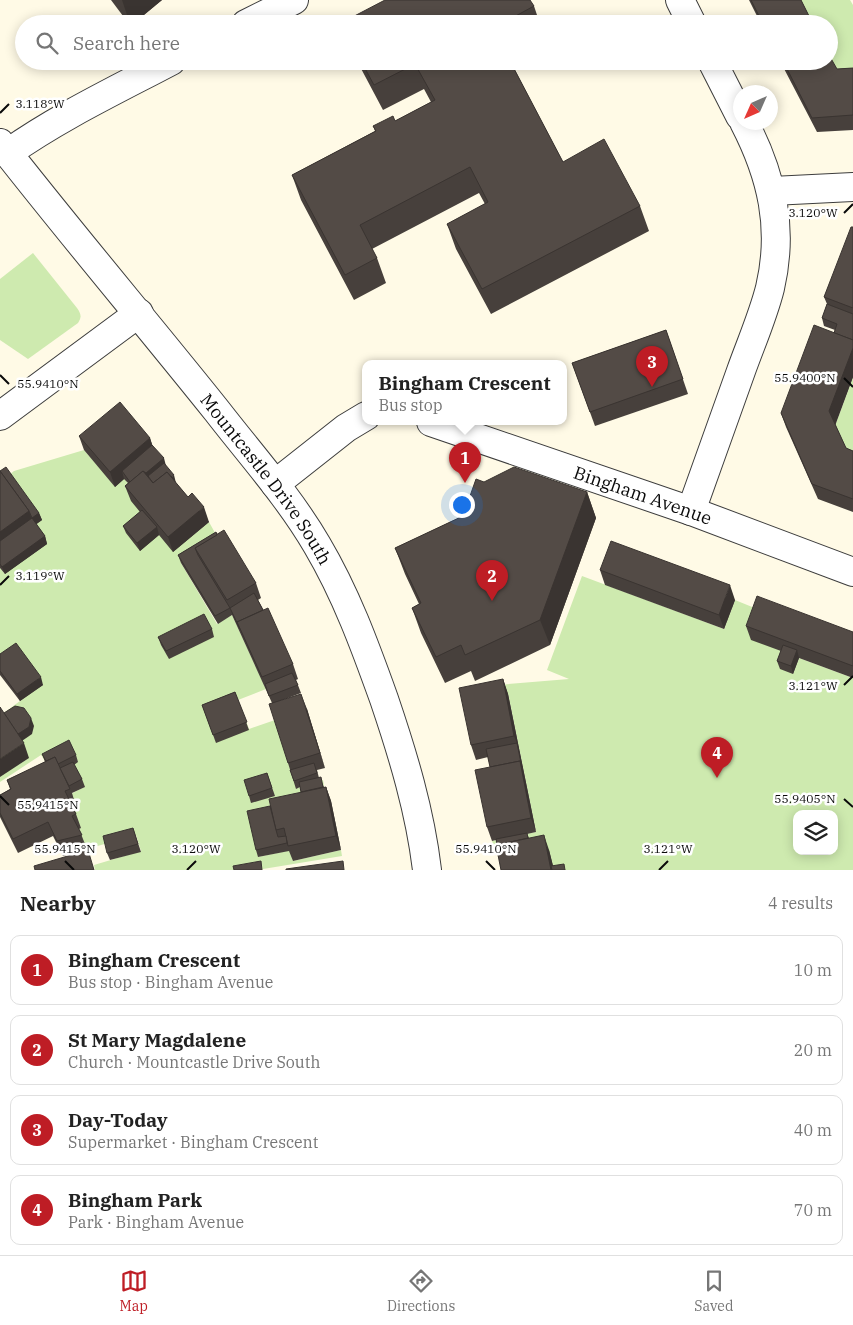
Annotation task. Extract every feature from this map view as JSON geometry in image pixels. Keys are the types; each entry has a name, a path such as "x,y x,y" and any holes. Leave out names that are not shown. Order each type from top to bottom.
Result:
{"street":[{"path":"264,15 294,0"},
{"path":"680,0 688,15"},
{"path":"4,148 29,139 154,70"},
{"path":"717,70 733,102"},
{"path":"691,511 769,289 776,247 772,191 764,166 748,130"},
{"name":"Mountcastle Drive South","path":"4,148 275,484 316,543 358,625 404,759 417,810 427,870"},
{"path":"772,191 853,187"},
{"path":"0,416 139,313"},
{"path":"275,484 346,428 362,418"},
{"name":"Bingham Avenue","path":"440,425 691,511 853,572"}],"green space":[{"path":"799,0 850,0 853,5 853,83 842,84 835,70 838,70 838,15 806,15"},
{"path":"33,253 77,308 80,317 78,323 28,359 0,340 0,279"},
{"path":"853,377 853,464 835,426"},
{"path":"84,450 115,486 124,478 135,492 145,517 140,550 159,535 209,522 219,540 181,563 217,624 232,615 266,689 238,700 249,729 275,720 297,788 323,780 324,785 258,857 291,850 293,861 341,850 342,856 257,870 95,870 94,865 141,851 136,835 87,849 75,822 71,801 71,794 84,787 62,776 71,748 45,761 41,755 0,782 1,715 43,684 0,663 0,568 5,574 34,526 41,520 9,475 14,471"},
{"path":"582,576 724,629 735,600 762,611 786,653 793,674 799,658 853,678 853,870 553,870 529,841 494,848 492,841 536,832 508,694 461,688 569,679 547,670"}],"building":[{"path":"385,0 530,0 534,6 518,15 356,15"},
{"path":"751,0 801,0 808,15 758,15"},
{"path":"853,68 853,115 812,118 788,70 838,70"},
{"path":"366,70 403,70 374,85"},
{"path":"418,70 515,70 563,162 604,139 640,206 482,289 447,224 488,202 470,167 360,225 377,258 345,275 292,175 376,131 373,126 393,116 395,121 435,100"},
{"path":"851,227 853,227 853,308 824,297"},
{"path":"827,304 853,314 853,340 834,333 837,324 822,318"},
{"path":"814,325 853,340 853,348 829,411 846,448 853,451 853,499 812,484 781,413"},
{"path":"666,330 683,379 590,412 572,363"},
{"path":"120,402 150,438 110,472 79,436"},
{"path":"152,445 164,458 146,473 143,471 130,482 122,471"},
{"path":"164,463 174,475 171,477 167,472 153,483 148,476"},
{"path":"6,467 39,513 32,518 0,471"},
{"path":"514,467 587,492 540,620 465,655 461,645 436,657 412,608 421,603 395,548 463,516 476,479 484,482"},
{"path":"0,471 29,511 0,532"},
{"path":"143,471 153,483 167,472 188,497 192,493 204,507 168,537 125,486"},
{"path":"142,510 157,527 137,543 123,526"},
{"path":"32,518 45,536 2,567 0,564 0,541"},
{"path":"224,530 256,583 227,600 195,548"},
{"path":"216,532 217,535 195,548 230,608 215,616 178,555"},
{"path":"611,541 730,585 719,615 600,570"},
{"path":"254,593 263,610 237,622 240,629 230,608"},
{"path":"757,596 853,632 853,666 746,626"},
{"path":"268,608 293,664 262,677 237,622"},
{"path":"204,614 212,629 166,651 158,637"},
{"path":"16,643 41,677 17,694 0,671 0,654"},
{"path":"783,645 797,650 791,666 777,661"},
{"path":"292,673 298,685 269,696 265,684"},
{"path":"503,679 514,736 471,745 459,688"},
{"path":"235,692 247,722 213,735 202,705"},
{"path":"301,694 320,753 288,763 269,704"},
{"path":"15,706 24,708 31,718 29,727 18,734 4,713"},
{"path":"0,707 24,743 0,759"},
{"path":"69,740 76,755 58,764 55,757 46,761 42,754"},
{"path":"517,743 522,768 520,761 490,767 486,749"},
{"path":"55,757 70,789 65,791 76,814 72,816 82,835 57,841 48,822 13,839 0,813 0,795 11,789 7,780"},
{"path":"520,761 531,818 487,827 475,770"},
{"path":"73,762 82,779 69,786 60,768"},
{"path":"314,763 317,773 294,781 290,770"},
{"path":"267,773 272,788 249,796 244,780"},
{"path":"321,777 323,787 301,792 299,782"},
{"path":"326,787 336,836 288,846 284,828 276,830 269,799"},
{"path":"270,806 278,837 286,836 287,843 256,850 247,811"},
{"path":"133,828 138,844 107,853 103,836"},
{"path":"527,833 528,838 497,845 496,839"},
{"path":"544,835 551,870 501,870 496,845"},
{"path":"88,850 94,870 35,870 34,866"},
{"path":"261,861 262,870 234,870 233,866"},
{"path":"343,861 344,870 286,870 286,869"},
{"path":"564,864 565,870 552,870 551,866"}],"place":[{"name":"Day-Today","path":"652,387"},
{"name":"Bingham Crescent","path":"465,483"},
{"name":"St Mary Magdalene","path":"492,601"},
{"name":"Bingham Park","path":"717,778"}]}
